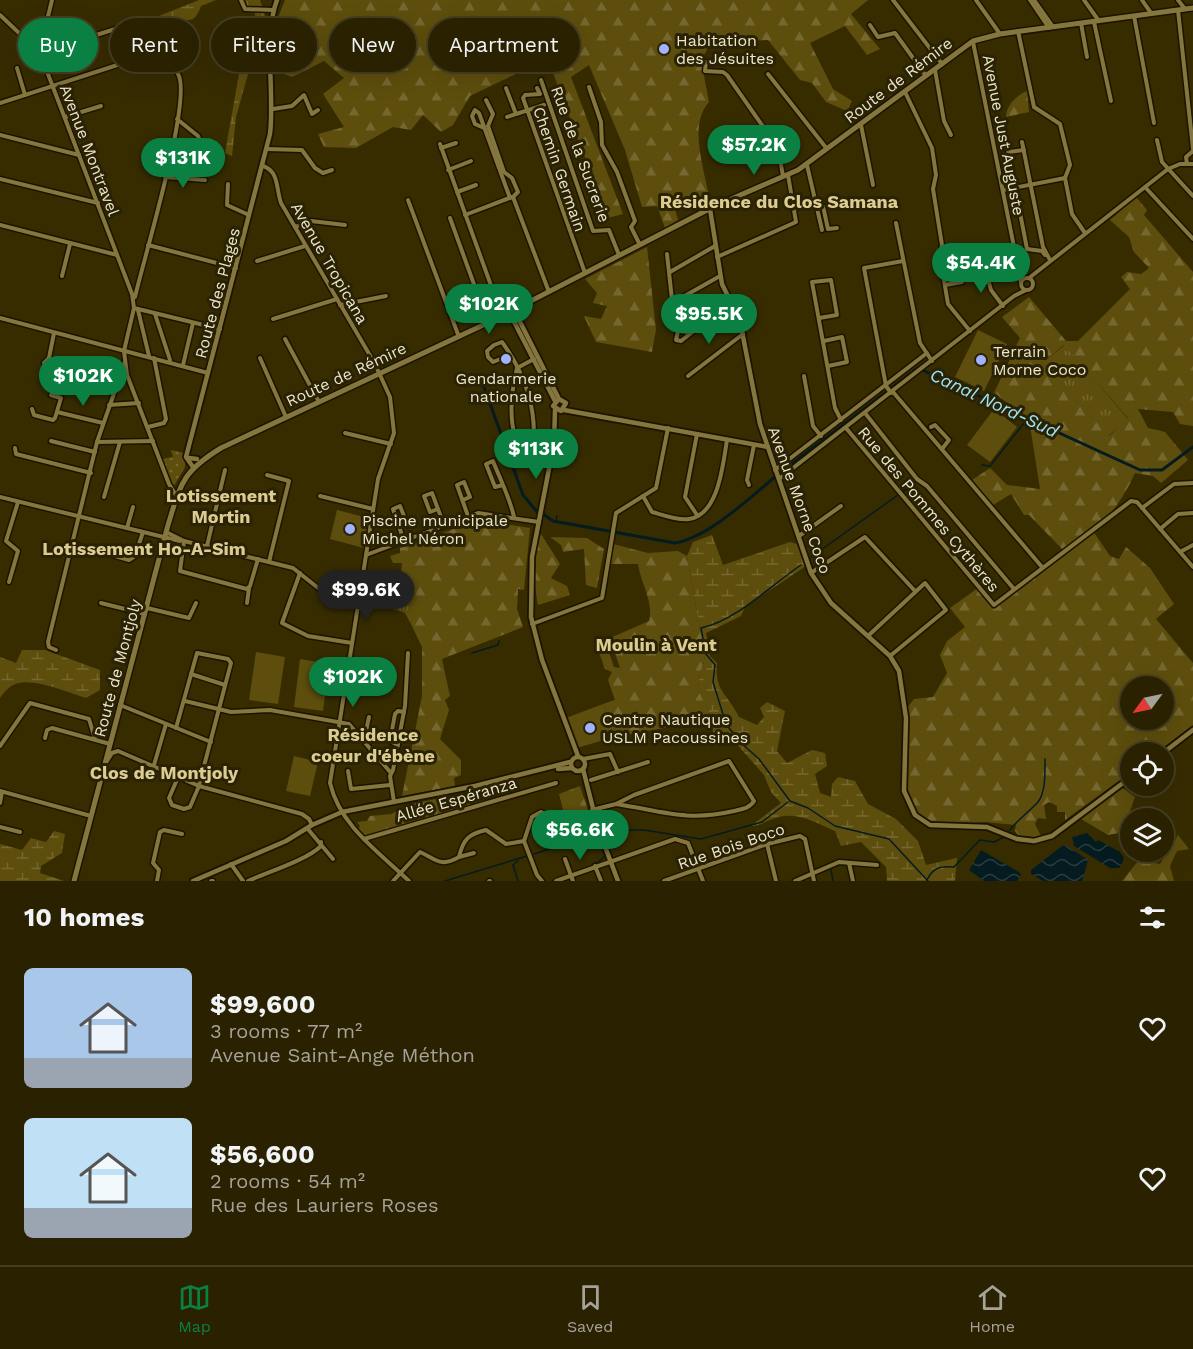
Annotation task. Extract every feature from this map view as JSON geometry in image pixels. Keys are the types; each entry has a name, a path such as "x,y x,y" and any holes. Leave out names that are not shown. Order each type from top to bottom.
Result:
{"main road":[{"name":"Route de Rémire","path":"177,493 191,466 198,459 488,323 710,209 807,165 973,41 1000,34 1193,8"},
{"name":"Route de Rémire","path":"191,466 221,448"},
{"name":"Route de Montjoly","path":"74,881 177,493"}],"street":[{"path":"47,18 52,0"},
{"path":"241,0 245,9 273,10"},
{"name":"Route des Plages","path":"191,466 186,459 188,450 267,149 273,108 273,10 277,0"},
{"path":"893,0 942,64"},
{"path":"976,0 1000,34"},
{"path":"1030,0 1051,27"},
{"path":"1034,0 1051,27"},
{"path":"1084,0 1096,21 1111,101"},
{"path":"1142,0 1151,14"},
{"path":"1178,0 1181,10 1193,150 1186,157 1187,164"},
{"name":"Avenue Montravel","path":"0,15 18,33"},
{"path":"1134,16 1154,123"},
{"path":"1081,23 1087,57"},
{"path":"870,25 878,37 895,33 926,76"},
{"path":"1018,32 1034,107 1060,124 1070,165 1065,177 1072,214 1085,233"},
{"name":"Avenue Just Auguste","path":"973,41 1021,284"},
{"path":"706,62 705,71 723,72 727,75 777,148 786,175 796,222 717,257"},
{"path":"0,103 110,67"},
{"path":"17,68 25,95"},
{"path":"935,70 944,121 951,135"},
{"name":"Avenue Montravel","path":"47,72 80,155 136,309"},
{"path":"133,298 165,177 177,119 182,94 182,82 178,74"},
{"path":"768,74 828,149"},
{"name":"Rue de la Sucrerie","path":"541,80 593,231 609,230 619,255"},
{"path":"590,87 601,122 602,145 622,185 635,221 632,227 640,245"},
{"path":"506,88 516,114"},
{"name":"Chemin Germain","path":"537,88 540,94 524,96 527,111 585,273"},
{"path":"905,92 932,148 936,175 933,189 948,304 970,331"},
{"path":"273,108 295,105 302,95 306,97 306,105 312,114 318,110"},
{"path":"465,215 511,197 518,192 512,178 504,172 488,126 493,114 486,100"},
{"path":"507,117 544,105"},
{"path":"65,117 101,106"},
{"path":"484,128 475,124 472,116 475,110 479,113 549,292"},
{"path":"177,119 198,136 204,150"},
{"path":"861,125 873,185"},
{"path":"0,135 80,155"},
{"path":"1157,140 1161,159 1193,196"},
{"path":"1022,142 1043,247 1050,260"},
{"path":"456,143 440,146 502,316"},
{"path":"1007,145 1027,249 1046,255"},
{"path":"267,149 302,150 318,171 323,173 332,170"},
{"path":"1009,152 1024,150"},
{"path":"448,170 471,161"},
{"path":"1014,296 1021,284 1028,278 1168,169 1193,164"},
{"path":"807,165 822,230"},
{"name":"Avenue Tropicana","path":"262,166 272,171 275,176 281,203 380,374 392,404 394,433 379,475 330,783 342,812 363,839 409,881"},
{"path":"165,177 205,180"},
{"path":"1003,190 1031,186 1065,177"},
{"path":"0,179 98,204"},
{"path":"228,184 227,205 250,216"},
{"path":"457,192 476,185"},
{"path":"1145,187 1193,239"},
{"path":"408,200 459,337"},
{"path":"816,203 824,206 828,229 837,228"},
{"name":"Avenue Morne Coco","path":"710,209 720,276 743,334 760,424 812,573 831,603 869,635 890,656 899,671 907,745 904,791 910,807 922,821 939,826 987,826 1025,842 1043,840 1120,785"},
{"path":"450,218 488,323"},
{"path":"295,227 311,221 345,225"},
{"path":"896,223 920,343 930,357"},
{"path":"0,225 117,255"},
{"path":"62,276 70,244"},
{"path":"148,245 236,268"},
{"path":"257,261 305,246"},
{"path":"670,272 715,246"},
{"path":"1038,251 1043,247"},
{"path":"667,254 674,318"},
{"path":"903,261 864,268 886,386 951,458 1042,567"},
{"path":"985,268 991,290 1002,306"},
{"path":"1017,268 1033,283"},
{"path":"775,470 886,386 970,331 1014,296 1031,289 1037,273"},
{"path":"673,302 720,276"},
{"path":"819,318 837,315 832,281 812,282 835,408 841,420"},
{"path":"945,285 962,282"},
{"path":"1021,284 1026,290"},
{"path":"340,305 386,296"},
{"path":"689,332 723,308 728,297"},
{"path":"273,319 337,299"},
{"path":"723,308 734,308"},
{"path":"136,309 220,329"},
{"path":"136,309 124,351 127,375 169,484 177,493"},
{"path":"136,309 151,356 166,419 164,423 148,427"},
{"path":"512,311 560,410"},
{"path":"155,314 171,361"},
{"path":"0,318 171,361 208,373"},
{"path":"183,365 193,323"},
{"path":"44,363 49,358 54,333"},
{"path":"688,376 743,334"},
{"path":"824,341 842,337 845,354 846,362 828,366"},
{"path":"285,339 319,402"},
{"path":"510,355 494,362 488,357 487,351 502,342 510,355 517,368 528,392 533,412 532,454 526,459 516,440 513,420 511,398 517,368"},
{"path":"779,481 922,369 930,357"},
{"path":"260,358 286,417"},
{"path":"517,368 536,358"},
{"path":"56,650 49,646 48,642 97,442 125,362"},
{"path":"804,376 813,426 821,436"},
{"path":"32,409 34,415 53,420 61,398 51,396"},
{"path":"557,400 576,411"},
{"path":"109,405 139,403"},
{"path":"566,404 560,410 556,423 552,459 530,578 532,624 579,763 592,810 618,881"},
{"path":"560,410 576,411 768,447"},
{"path":"57,412 103,423"},
{"path":"865,413 919,481 927,486 1014,589 1131,501 1142,508 1193,567"},
{"path":"931,427 935,425 948,440 942,449"},
{"path":"532,624 581,608 602,598 618,509 656,488 668,428"},
{"name":"Rue des Pommes Cythères","path":"846,428 994,605 1014,589"},
{"path":"345,433 391,444"},
{"path":"697,434 685,497 697,516"},
{"path":"643,496 652,512 687,520 697,516 715,499 727,440"},
{"path":"51,441 95,452"},
{"path":"104,497 120,441"},
{"path":"97,442 153,441"},
{"path":"749,485 747,480 754,445"},
{"path":"15,448 16,454 91,473"},
{"name":"Route des Plages","path":"188,450 191,466"},
{"path":"532,454 552,459"},
{"path":"189,458 198,459"},
{"path":"503,485 495,487 486,464 493,461 503,485 514,518"},
{"path":"207,546 225,470"},
{"path":"267,475 289,481 269,562"},
{"path":"463,500 470,497 464,482 457,485 468,516"},
{"path":"1142,508 1174,484 1193,483"},
{"path":"169,484 177,493"},
{"path":"438,509 430,512 424,496 432,493 438,509 444,525"},
{"path":"320,496 373,509"},
{"path":"0,497 142,532 166,535 293,568 327,595 359,597"},
{"path":"9,582 18,551 6,541 18,501"},
{"path":"398,525 405,521 400,506 393,509 398,525 404,541"},
{"path":"798,536 841,506"},
{"path":"127,528 133,507"},
{"path":"366,555 484,512 539,522"},
{"path":"1160,529 1178,514 1193,513"},
{"path":"73,544 129,560 135,556 142,532"},
{"path":"812,573 865,537 915,591"},
{"path":"184,541 180,571 249,588"},
{"path":"1180,552 1193,545"},
{"path":"247,603 258,559"},
{"path":"300,573 282,623 308,636 352,643"},
{"path":"869,635 925,583 946,610 890,656"},
{"path":"100,603 189,618 196,603"},
{"path":"176,728 199,652 228,659 231,663 199,786 190,807 184,809 172,805 169,798 178,775"},
{"path":"393,802 391,775 404,712 408,653"},
{"path":"191,674 225,685"},
{"path":"185,701 231,712 270,710 351,725 391,775"},
{"path":"0,746 30,703 89,719 95,739"},
{"path":"120,705 211,742"},
{"path":"398,745 390,741 394,714 398,711 404,712"},
{"path":"360,735 366,731 369,717"},
{"path":"154,765 166,723"},
{"path":"341,724 353,730 380,761"},
{"path":"45,738 47,730 52,728 110,744"},
{"path":"1174,745 1193,730"},
{"path":"105,764 111,754 118,751 199,786 302,814 309,819 312,825"},
{"path":"192,881 285,841 312,825 342,812 508,779 610,754 618,772"},
{"path":"592,810 616,804 729,761 754,801 746,808 695,817 676,816 616,804"},
{"path":"591,780 648,762"},
{"path":"508,779 572,768 579,763"},
{"path":"348,771 351,789 390,785"},
{"name":"Allée Espéranza","path":"363,839 556,783"},
{"path":"0,803 1,791 92,816"},
{"path":"625,800 626,806"},
{"path":"542,881 537,875 524,841 532,817 541,812 547,816 552,838"},
{"path":"0,826 20,832"},
{"path":"307,828 333,859"},
{"path":"157,881 159,869 153,863 160,832 164,830 182,834"},
{"path":"459,857 465,839 482,831 490,830 506,844 524,841"},
{"name":"Rue Bois Boco","path":"664,881 767,844 798,836 805,839 813,874"},
{"path":"556,881 572,878 595,866 675,838 688,843 703,881"},
{"path":"231,864 245,881 298,858 312,856 321,846 321,842"},
{"path":"767,844 776,881"},
{"path":"393,881 420,852 441,864 474,853"},
{"path":"565,859 572,878"},
{"path":"795,881 839,862 877,865"},
{"path":"849,862 853,881"},
{"path":"595,866 601,881"},
{"path":"813,874 814,881"}],"green space":[{"path":"199,0 216,0 201,6 194,18 154,18"},
{"path":"244,0 260,0 265,18 256,18 254,9 247,8"},
{"path":"285,0 868,0 851,14 880,49 867,55 845,26 810,43 833,89 852,101 847,111 826,102 812,83 800,80 768,40 711,43 701,60 709,102 699,124 700,150 710,203 701,208 687,202 674,206 678,220 665,228 657,206 642,207 625,150 589,65 580,71 580,18 428,18 428,72 520,72 470,96 453,125 441,132 423,115 411,130 393,127 356,148 324,147 318,134 344,127 323,94 344,78 337,72 416,72 416,18 329,18 329,65 324,61 317,64 317,18 278,18"},
{"path":"239,72 249,72 236,117 232,156 225,153"},
{"path":"280,72 302,72 292,77"},
{"path":"543,72 578,72 571,77 623,214 608,218 553,73"},
{"path":"1027,91 1029,112 1006,117 1013,101"},
{"path":"1136,197 1147,210 1144,215 1193,272 1193,426 1180,424 1173,412 1138,409 1148,428 1165,432 1188,460 1161,483 1153,476 1135,473 1117,504 1093,531 1110,556 1119,559 1126,547 1150,568 1174,604 1156,619 1193,663 1193,725 1171,742 1120,742 1120,780 1065,820 1065,812 1057,812 1057,806 1049,802 1044,805 1046,819 1038,818 1035,824 1041,836 1021,839 1015,831 1016,825 985,822 952,824 930,822 919,815 910,800 907,784 907,708 914,699 933,697 947,673 940,655 947,641 965,627 950,608 978,588 993,606 1065,552 1029,515 1024,515 1011,494 993,505 972,480 990,468 1007,485 1040,489 1029,419 994,393 1020,338 1002,317 1029,297 1066,341 1078,341 1130,289 1121,277 1127,272 1141,274 1149,268 1134,252 1129,237 1110,220","holes":["1064,345 1128,418 1109,436 1042,363"]},
{"path":"647,247 656,330 652,352 596,342 584,316 601,319 607,306 593,303 597,293 585,279"},
{"name":"Terrain Morne Coco","path":"978,330 1007,344 984,391 955,377"},
{"path":"1065,345 1128,419 1108,436 1042,363"},
{"path":"994,409 1017,427 990,462 967,445"},
{"path":"171,450 185,453 185,467 174,486 171,485 162,459 173,457"},
{"name":"Piscine municipale Michel Néron","path":"337,510 368,518 364,548 330,539"},
{"path":"479,520 530,528 524,590 518,589 517,609 523,627 442,659 450,696 445,700 449,710 440,739 461,760 461,775 454,778 455,786 402,796 422,696 422,647 411,624 418,583 401,573 402,563 393,563 390,556 400,553 400,548"},
{"path":"541,534 560,564 551,578 567,586 570,595 538,605 535,569 536,551"},
{"path":"712,535 723,565 790,542 797,544 806,566 745,607 741,616 706,633 710,656 717,663 720,686 739,717 757,725 764,717 760,708 767,702 785,711 777,751 787,763 812,750 825,753 827,766 815,774 820,793 831,797 832,784 838,777 855,781 868,804 896,819 918,841 926,865 957,858 955,881 887,881 886,867 861,842 841,846 835,831 800,817 779,817 751,826 781,803 771,792 764,775 734,741 715,746 711,716 697,687 705,657 687,556 693,542"},
{"path":"550,537 587,538 604,549 597,588 586,585 584,549 563,552 561,545"},
{"path":"613,544 648,553 678,551 687,556 705,657 697,687 711,716 691,722 686,717 664,728 614,737 603,704 615,700 608,680 612,672 605,669 596,644 608,650 614,667 620,668 610,638 649,621 650,607 638,564 610,564"},
{"path":"401,573 419,583 411,624 405,613 390,608"},
{"path":"22,650 45,650 100,670 100,690 86,698 53,687 26,682 13,685 0,698 0,657 16,663"},
{"path":"256,652 285,657 278,704 249,700"},
{"path":"300,659 329,664 323,711 294,707"},
{"name":"Centre Nautique USLM Pacoussines","path":"603,704 614,737 577,748 566,718"},
{"path":"294,756 318,762 310,796 286,791"},
{"path":"580,786 595,831 571,841 559,794"},
{"path":"1120,788 1120,796 1135,797 1131,808 1120,808 1120,833 1108,835 1081,819"},
{"path":"456,795 477,795 481,802 364,837 358,830 360,826 357,822 367,821 370,816 391,814 411,804"},
{"path":"54,831 65,834 62,853 41,866 40,873 64,881 0,881 0,844 22,850 31,838 46,842"},
{"path":"1178,835 1189,849 1177,851 1174,857 1174,841"},
{"path":"1137,862 1160,864 1172,862 1170,866 1174,881 1122,881"}],"water":[{"path":"1087,833 1096,842 1098,840 1120,852 1120,862 1122,862 1120,868 1110,868 1074,846 1072,837"},
{"path":"1062,846 1067,846 1088,860 1082,881 1043,881 1031,874 1031,870"},
{"path":"981,850 1019,872 1021,875 1017,881 984,881 969,870"}],"waterway":[{"path":"442,341 452,337"},
{"name":"Canal Nord-Sud","path":"780,473 918,368 1140,470 1162,470 1193,447"},
{"name":"Canal Nord-Sud","path":"480,376 523,495 538,513"},
{"path":"982,465 990,466 1028,418"},
{"name":"Canal Nord-Sud","path":"543,514 553,521 675,543 688,539 714,525 775,477"},
{"path":"902,492 909,488"},
{"path":"811,557 898,495"},
{"name":"Canal Nord-Sud","path":"556,522 557,516"},
{"path":"801,565 740,610 727,618 701,628 706,654 715,665 713,682 726,724 740,742 759,759 790,801 808,808 835,826 889,839 928,881"},
{"path":"472,653 498,645 499,641"},
{"path":"1010,830 1041,798 1045,759"},
{"path":"602,830 644,830 701,839 762,822 788,802"},
{"path":"534,854 595,834 597,838"},
{"path":"927,880 938,868 954,867 980,840 994,842 1004,837"},
{"path":"598,862 605,856 599,840"},
{"path":"445,881 527,856"},
{"path":"518,861 513,865 518,881"},
{"path":"831,870 833,881"}],"place":[{"name":"Habitation des Jésuites","path":"664,49"},
{"name":"Gendarmerie nationale","path":"506,359"},
{"name":"Terrain Morne Coco","path":"981,360"},
{"name":"Piscine municipale Michel Néron","path":"350,529"},
{"name":"Centre Nautique USLM Pacoussines","path":"590,728"}],"district":[{"name":"Résidence du Clos Samana","path":"779,202"},
{"name":"Lotissement Mortin","path":"221,506"},
{"name":"Lotissement Ho-A-Sim","path":"144,549"},
{"name":"Moulin à Vent","path":"656,645"},
{"name":"Résidence coeur d'ébène","path":"373,745"},
{"name":"Clos de Montjoly","path":"164,773"}]}
